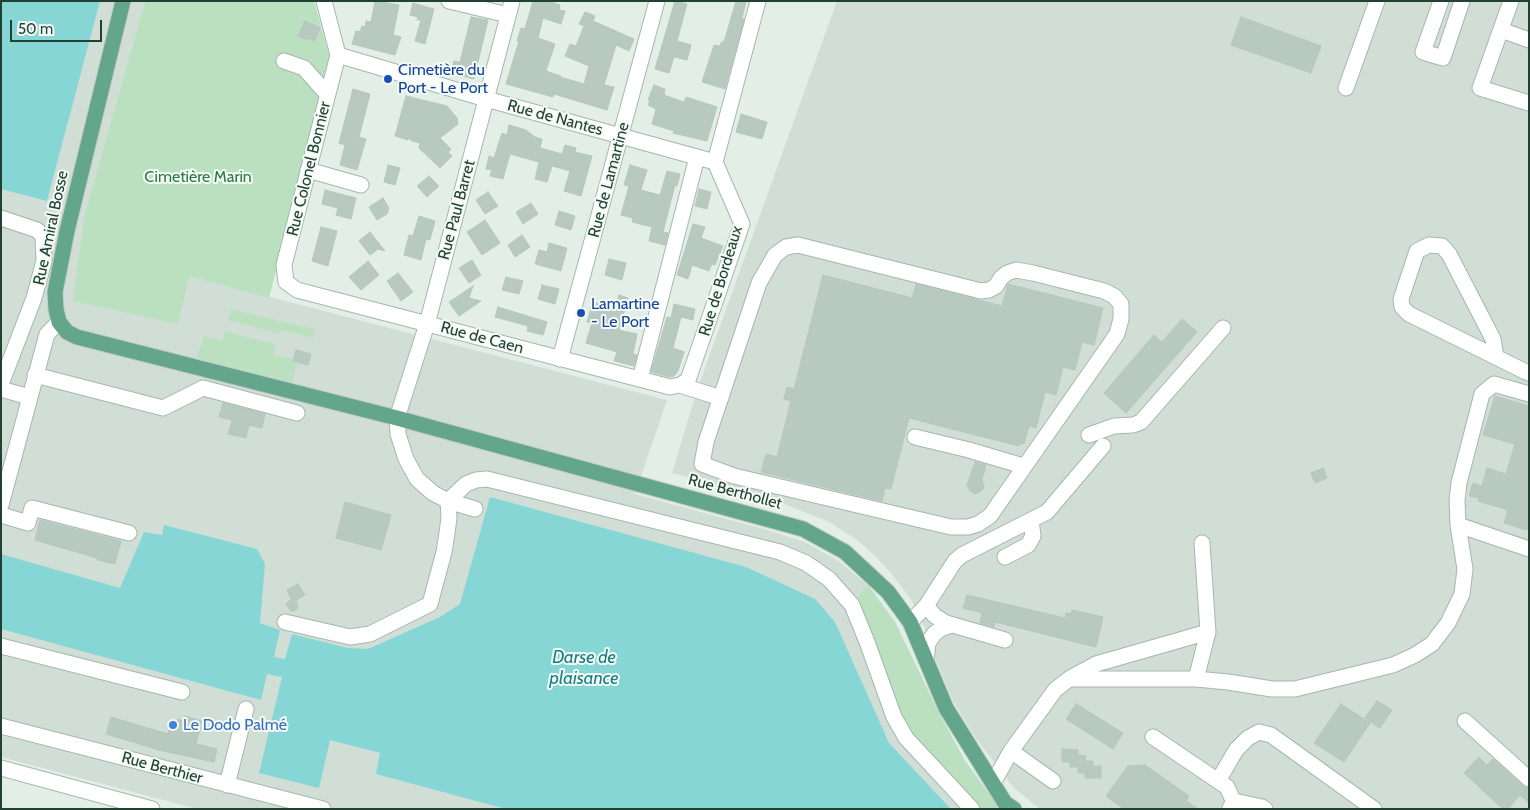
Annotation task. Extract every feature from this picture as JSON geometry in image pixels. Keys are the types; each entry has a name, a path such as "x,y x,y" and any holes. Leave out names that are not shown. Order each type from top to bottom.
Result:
{"main road":[{"name":"Rue Amiral Bosse","path":"59,322 55,292 65,240 123,1"},
{"name":"Rue Berthollet","path":"59,322 68,332 78,337 397,418 803,529 845,552 888,592 910,622 946,708 992,784 1005,803 1014,809"}],"street":[{"path":"324,1 338,55"},
{"path":"449,1 510,8"},
{"name":"Rue de Lamartine","path":"560,358 657,1"},
{"path":"715,162 758,1"},
{"path":"1346,88 1377,1"},
{"path":"1441,1 1423,52 1442,58 1462,1"},
{"path":"1511,1 1480,88 1529,103"},
{"name":"Rue Paul Barret","path":"397,418 427,324 510,8"},
{"path":"1500,30 1529,40"},
{"name":"Rue Colonel Bonnier","path":"286,282 284,265 338,55"},
{"name":"Rue de Nantes","path":"338,55 486,99 715,162"},
{"path":"284,61 304,68 327,94"},
{"path":"640,379 698,157"},
{"name":"Rue de Bordeaux","path":"680,385 688,380 742,224 715,162"},
{"path":"308,170 361,185"},
{"path":"1,218 37,230 43,236 44,261 34,298 1,384"},
{"path":"798,245 981,291 989,290 996,286 1007,273 1016,270 1095,289 1114,296 1121,304 1121,319 1117,334 1024,466 990,516 978,524 968,527 943,525 734,476 702,464 701,460 759,283 775,255 786,246 798,245"},
{"path":"1496,357 1493,339 1450,254 1442,246 1429,245 1417,251 1401,298 1402,307 1409,314 1496,357 1529,372"},
{"name":"Rue de Caen","path":"286,282 297,290 670,387 680,385 721,398"},
{"path":"1,505 47,334 59,322"},
{"path":"1088,435 1114,426 1132,425 1141,422 1223,328"},
{"path":"35,375 163,408 202,388 297,413"},
{"path":"1069,679 1196,679 1272,689 1296,689 1393,665 1432,644 1448,623 1462,594 1465,569 1458,525 1457,500 1459,483 1482,394 1494,384 1529,394"},
{"path":"1,389 29,397"},
{"path":"397,418 398,434 406,459 417,478 432,493 448,501 475,509"},
{"path":"915,437 1024,466"},
{"path":"910,622 926,606 955,562 962,555 1047,512 1103,446"},
{"path":"448,501 466,484 476,480 488,479 780,552 806,563 829,579 852,605 894,717 906,738 972,809"},
{"path":"285,622 350,637 370,634 430,604 446,542 449,518 448,501"},
{"path":"1,515 28,523 32,508 129,534"},
{"path":"1005,557 1028,545 1033,536 1031,520"},
{"path":"1458,525 1529,548"},
{"path":"1196,679 1208,632 1202,543"},
{"path":"926,606 935,616 946,623 1005,640"},
{"path":"926,660 928,643 934,634 942,628 952,625"},
{"path":"992,784 1011,751 1055,690 1069,679 1096,664 1208,632"},
{"path":"1,646 182,692"},
{"path":"227,785 246,709"},
{"path":"1465,721 1529,780"},
{"name":"Rue Berthier","path":"1,726 323,809"},
{"path":"1218,781 1236,750 1248,738 1259,732 1271,735 1374,809"},
{"path":"1153,737 1227,787 1233,806 1262,806 1265,809"},
{"path":"1011,751 1053,781"},
{"path":"1,768 152,809"}],"shaded area":[{"path":"1,1 145,1 85,213 189,276 667,400 635,494 805,542 840,562 868,585 895,622 939,713 965,761 1002,809 197,809 1,757"},
{"path":"837,1 1529,1 1529,809 1040,809 1013,787 972,733 952,699 926,636 925,628 910,598 874,555 856,539 829,522 782,503 672,473 697,390"}],"green space":[{"name":"Cimetière Marin","path":"145,1 313,1 330,59 269,298 189,276 178,324 73,301 85,213"},
{"path":"231,309 316,330 313,338 281,330 280,334 228,320"},
{"path":"225,331 276,345 274,355 298,360 292,383 197,358 204,336 222,340"},
{"path":"868,585 895,622 939,713 965,761 1002,809 979,809 913,734 901,716 875,640 855,600"}],"water":[{"path":"1,1 100,1 47,201 1,189"},
{"name":"Darse de plaisance","path":"490,497 746,567 815,599 835,622 889,743 951,809 506,809 376,774 380,753 330,740 319,788 259,773 282,677 267,674 261,700 1,629 1,554 120,588 144,532 162,535 164,525 257,549 265,564 260,623 280,630 274,657 285,659 292,634 348,648 368,649 440,617 460,604"}],"building":[{"path":"375,1 399,5 393,35 401,37 395,55 352,44 356,31 360,32 362,26 365,27 366,21 371,22"},
{"path":"533,1 548,1 560,5 559,10 565,11 561,24 543,18 538,38 555,44 546,71 560,77 584,84 589,66 565,56 570,44 576,46 584,26 579,24 585,12 595,16 593,21 634,39 629,51 616,45 604,85 614,87 607,110 554,94 553,97 506,84 521,28 525,29"},
{"path":"675,1 687,4 677,41 691,45 687,60 674,57 669,73 655,69"},
{"path":"736,1 746,1 742,18 744,19 725,89 702,82 714,45 720,46 722,41 724,42"},
{"path":"413,3 434,9 425,44 415,41 421,20 417,20 418,17 410,15"},
{"path":"471,17 488,20 474,79 451,73 454,61 460,62"},
{"path":"1241,17 1321,46 1311,73 1231,45"},
{"path":"305,21 320,28 314,41 298,36"},
{"path":"654,85 665,89 664,95 684,102 686,97 717,107 707,141 673,133 674,131 652,124 656,109 648,105 650,101 648,100"},
{"path":"353,89 370,94 359,137 366,139 357,170 340,165 345,145 339,143"},
{"path":"406,96 447,106 457,118 458,124 440,138 451,149 448,152 452,156 440,168 419,148 420,143 409,138 408,140 395,136"},
{"path":"741,114 767,122 762,139 736,132"},
{"path":"509,125 526,130 535,137 542,139 540,148 562,154 565,145 576,148 575,152 592,156 581,196 564,191 570,171 552,166 547,182 535,179 539,162 510,154 503,179 490,176 492,170 486,169 489,156 494,158 502,133 507,135"},
{"path":"388,165 400,168 395,185 384,182"},
{"path":"630,165 647,170 641,190 660,195 667,171 680,174 677,186 675,185 663,232 668,233 665,245 649,241 652,227 632,222 633,218 621,215 629,186 624,185"},
{"path":"429,176 439,186 427,197 417,186"},
{"path":"699,189 711,192 707,209 695,206"},
{"path":"325,190 356,198 351,219 336,215 338,208 322,204"},
{"path":"488,192 498,206 485,214 476,200"},
{"path":"383,198 389,208 387,214 377,220 369,207"},
{"path":"531,203 538,214 523,224 516,212"},
{"path":"559,211 575,216 571,230 555,225"},
{"path":"419,216 435,221 430,240 426,239 421,260 404,255 409,235 413,236"},
{"path":"485,220 500,243 482,255 467,232"},
{"path":"693,224 705,227 701,238 723,246 715,265 712,264 709,271 692,265 688,279 677,275"},
{"path":"321,227 337,231 328,266 312,261"},
{"path":"370,232 385,251 378,249 370,255 359,241"},
{"path":"522,235 530,247 515,257 508,245"},
{"path":"549,243 567,248 561,271 535,264 539,250 547,252"},
{"path":"609,259 626,263 622,280 605,275"},
{"path":"472,260 481,275 469,283 459,268"},
{"path":"368,261 379,275 361,290 349,277"},
{"path":"398,273 413,292 401,301 387,281"},
{"path":"823,275 912,298 916,284 1002,306 1008,284 1103,308 1094,345 1082,342 1075,370 1063,367 1056,395 1045,392 1036,428 1029,426 1024,444 1019,443 1019,446 909,418 891,489 885,488 882,501 761,472 766,454 777,457 791,401 784,399 787,387 794,389"},
{"path":"506,277 523,281 519,294 502,290"},
{"path":"542,285 559,289 555,304 538,299"},
{"path":"473,286 469,298 481,301 459,316 449,302"},
{"path":"619,295 628,298 619,330 637,334 633,354 637,355 634,366 614,361 617,352 586,343 592,323 587,322 593,302 615,308"},
{"path":"674,304 695,309 693,320 681,317 673,348 684,352 678,371 674,376 669,377 651,372 667,317 671,318"},
{"path":"498,307 547,322 543,335 527,331 528,326 495,317"},
{"path":"1182,319 1197,332 1126,413 1104,393 1154,335 1162,342"},
{"path":"296,350 311,354 308,365 293,361"},
{"path":"1495,396 1529,406 1529,524 1527,530 1504,523 1508,510 1478,501 1479,498 1469,496 1473,483 1482,486 1487,468 1506,474 1515,444 1483,435"},
{"path":"223,403 265,414 262,428 249,425 246,438 228,434 232,420 219,417"},
{"path":"975,462 986,465 982,479 984,488 975,494 970,491 967,485"},
{"path":"1323,468 1327,478 1315,483 1311,473"},
{"path":"345,502 391,515 381,550 336,538"},
{"path":"40,520 121,541 115,564 35,540"},
{"path":"298,584 305,595 296,600 298,607 296,610 291,611 286,604 291,599 287,590"},
{"path":"967,595 1065,618 1066,613 1071,614 1072,610 1103,617 1096,647 995,622 994,627 980,623 982,613 963,608"},
{"path":"1377,701 1392,710 1380,728 1365,718"},
{"path":"1076,704 1123,733 1113,749 1066,719"},
{"path":"1341,704 1370,723 1344,762 1314,743"},
{"path":"185,716 202,721 196,744 217,749 214,762 159,750 106,734 111,717 168,734 169,730 174,731 178,719 184,721"},
{"path":"1062,749 1078,750 1078,755 1086,756 1085,761 1093,761 1093,766 1101,766 1101,778 1085,778 1085,773 1078,773 1078,767 1070,767 1070,762 1062,762"},
{"path":"1479,757 1487,765 1493,759 1523,786 1529,789 1529,803 1520,795 1508,809 1503,809 1464,773"},
{"path":"1145,765 1189,796 1186,801 1198,809 1124,809 1106,796 1128,766"}],"place":[{"name":"Cimetière du Port - Le Port","path":"388,79"},
{"name":"Lamartine - Le Port","path":"581,313"},
{"name":"Le Dodo Palmé","path":"173,725"}]}
